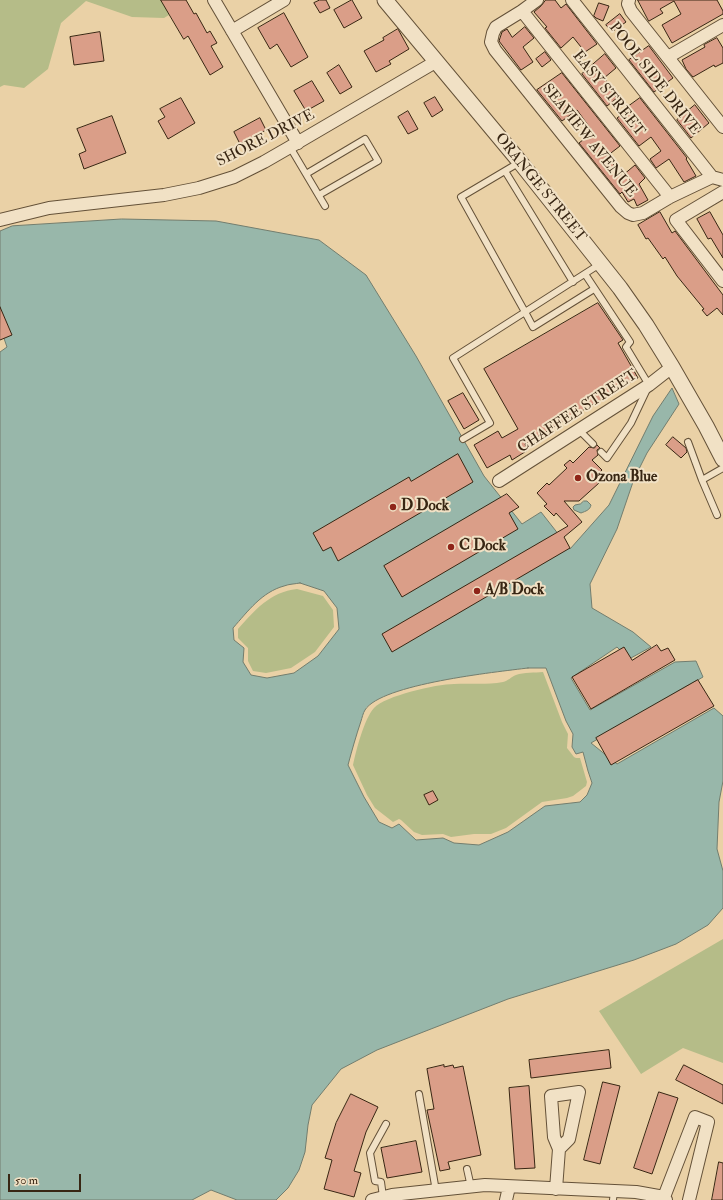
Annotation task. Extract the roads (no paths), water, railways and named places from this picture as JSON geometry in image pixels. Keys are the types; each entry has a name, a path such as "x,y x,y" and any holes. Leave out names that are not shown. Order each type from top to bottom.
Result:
{"street":[{"path":"214,0 294,145"},
{"path":"232,31 284,0"},
{"name":"ORANGE STREET","path":"385,0 520,162 629,300 672,367 723,459"},
{"path":"522,11 537,0"},
{"name":"POOL SIDE DRIVE","path":"572,0 718,178"},
{"path":"629,0 628,4 631,11 668,57 718,112 723,127"},
{"name":"EASY STREET","path":"522,11 670,197"},
{"name":"SEAVIEW AVENUE","path":"522,11 496,27 493,33 492,42 495,50 621,207 628,213 633,215 643,213 670,197 718,178"},
{"path":"668,57 723,25"},
{"name":"SHORE DRIVE","path":"0,220 49,208 164,195 199,188 234,176 264,162 294,145 436,61"},
{"path":"723,192 676,220 723,280"},
{"name":"CHAFFEE STREET","path":"499,481 649,385 672,367"},
{"path":"378,1199 392,1195 485,1185 556,1189 613,1196 636,1192 665,1199 695,1117 708,1122 689,1200"},
{"path":"556,1189 558,1149"},
{"path":"506,1200 509,1187"}],"lane":[{"path":"306,174 365,139 378,161 319,195"},
{"path":"294,145 306,174 325,206"},
{"path":"520,162 461,197 533,327 594,289"},
{"path":"505,171 573,282"},
{"path":"463,439 490,423 453,358 601,264"},
{"path":"585,274 630,342 626,347 649,385 631,423 607,458 601,452"},
{"path":"579,430 592,444"},
{"path":"688,442 717,515"},
{"path":"702,480 723,468"},
{"path":"419,1094 436,1191"},
{"path":"378,1199 381,1182 375,1181 370,1153 386,1124"},
{"path":"467,1169 471,1187"}],"place":[{"name":"Ozona Blue","path":"578,478"},
{"name":"D Dock","path":"393,507"},
{"name":"C Dock","path":"451,547"},
{"name":"A/B Dock","path":"477,591"}]}
